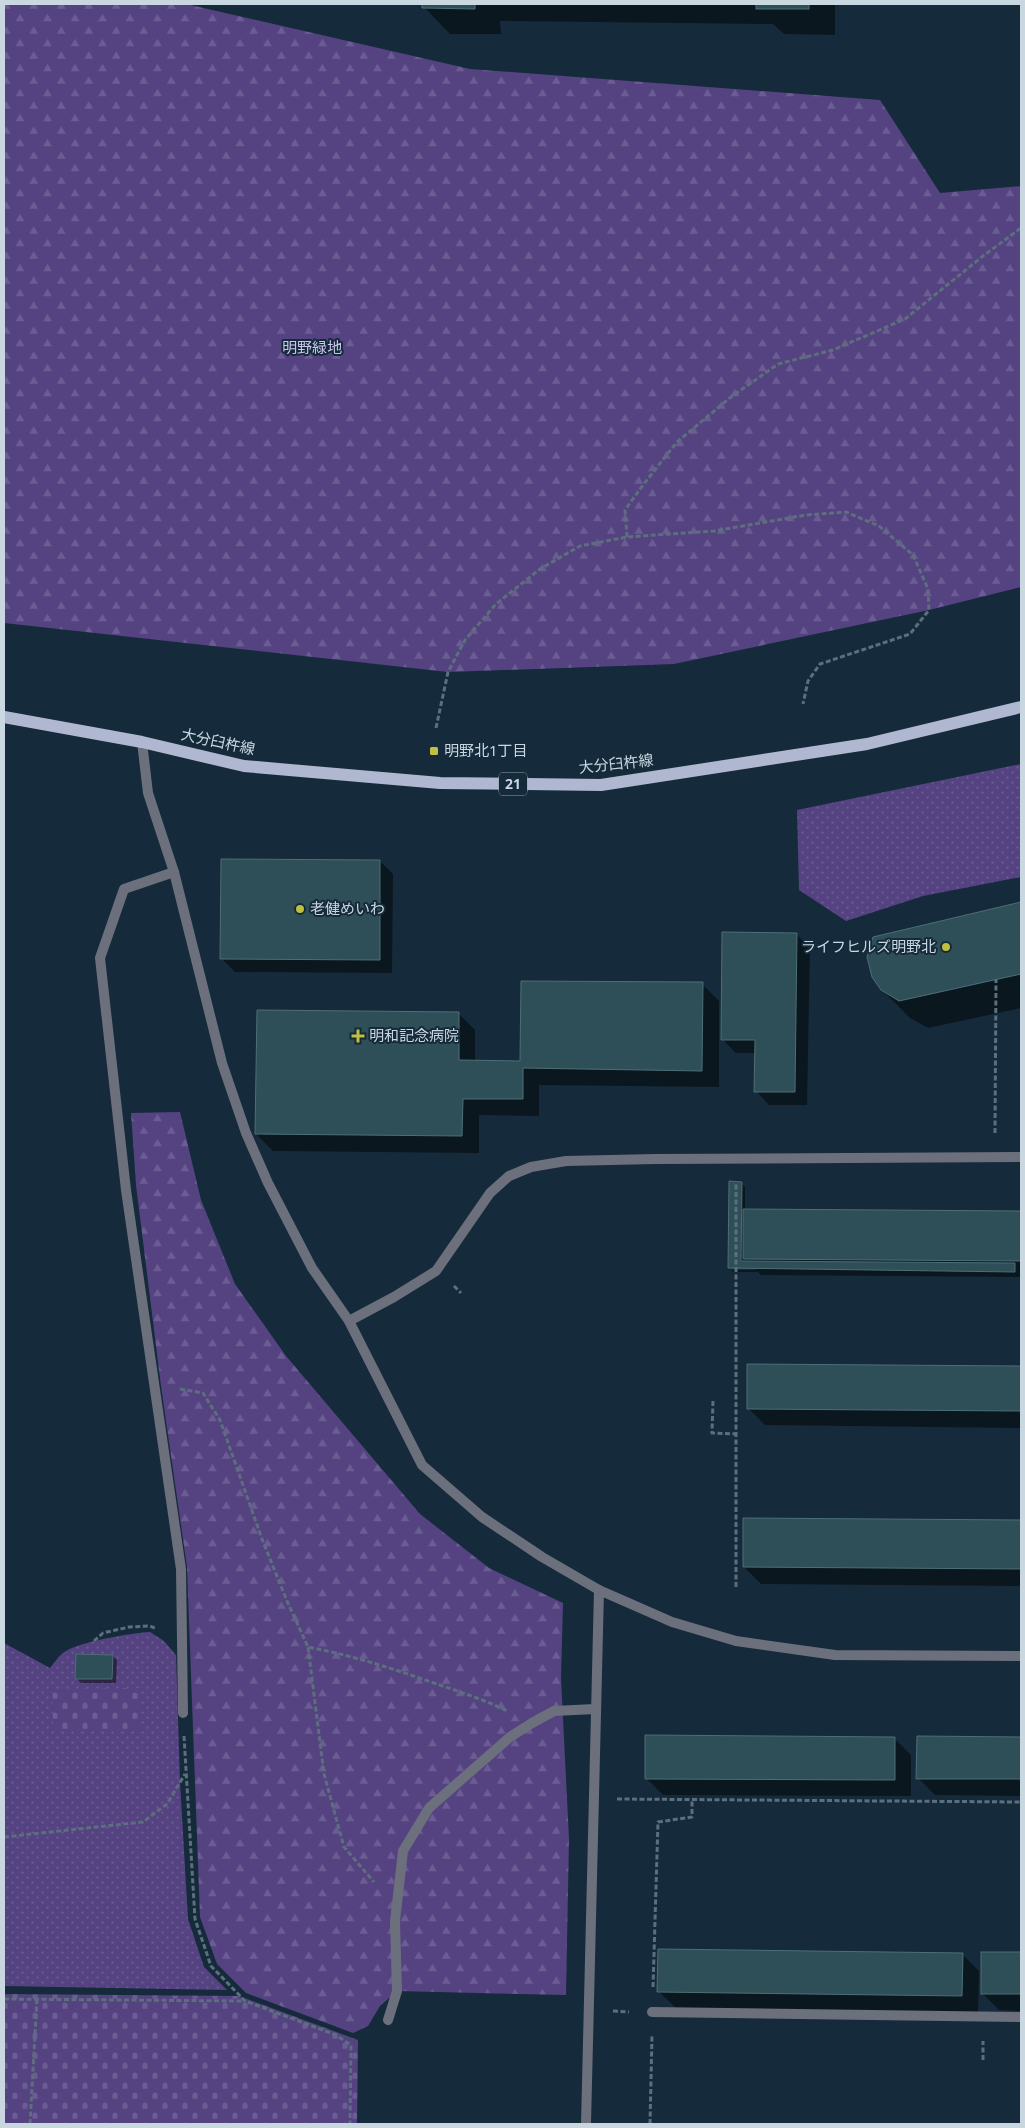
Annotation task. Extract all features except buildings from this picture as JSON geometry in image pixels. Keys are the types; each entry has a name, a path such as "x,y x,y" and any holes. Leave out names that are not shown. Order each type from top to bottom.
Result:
{"main road":[{"name":"大分臼杵線","path":"4,717 142,742 244,766 440,783 601,785 866,744 1021,707"}],"street":[{"path":"142,742 148,793 174,872 222,1063 246,1133 268,1183 312,1268 348,1321 422,1465 482,1518 542,1557 599,1590 672,1622 736,1641 835,1655 1021,1656"},
{"path":"174,872 124,889 100,958 126,1190 180,1569 183,1713"},
{"path":"348,1321 394,1297 436,1270 490,1193 508,1176 531,1168 566,1161 1021,1157"},
{"path":"586,2124 599,1590"},
{"path":"388,2020 396,1990 396,1908 403,1851 429,1808 510,1737 554,1711 596,1709"},
{"path":"652,2012 1021,2017"}],"path":[{"path":"627,537 625,510 643,485 677,442 731,397 778,364 833,350 905,319 1021,228"},
{"path":"436,728 448,672 465,640 496,604 540,569 580,546 627,537 714,531 806,515 846,512 879,526 913,555 928,589 929,610 910,634 820,664 808,681 803,704"},
{"path":"993,1156 996,979"},
{"path":"736,1159 736,1587"},
{"path":"154,1385 203,1393 220,1420 286,1601 308,1647 324,1774 344,1847 396,1908"},
{"path":"712,1402 712,1433 736,1434"},
{"path":"94,1641 103,1633 129,1627 150,1626 169,1636 182,1654"},
{"path":"308,1647 338,1653 404,1672 486,1701 532,1724"},
{"path":"183,1713 194,1919 211,1966 244,2001"},
{"path":"4,1838 143,1822 167,1804 186,1774"},
{"path":"594,1799 1021,1802"},
{"path":"650,2124 658,1822 692,1817 692,1800"},
{"path":"4,1999 244,2001 336,2035 351,2045 350,2124"},
{"path":"30,2124 37,1999"},
{"path":"589,2012 652,2012"},
{"path":"982,2060 983,2038"}],"green space":[{"name":"明野緑地","path":"4,4 186,4 470,69 880,100 940,193 1021,186 1021,587 929,610 674,664 448,672 4,623"},
{"path":"1021,764 1021,877 923,896 846,921 799,890 797,810"},
{"path":"180,1112 201,1200 235,1284 286,1356 420,1514 489,1568 563,1603 561,1678 569,1839 566,1995 397,1991 380,2006 368,2026 353,2033 246,1993 217,1964 200,1917 187,1567 161,1386 136,1185 131,1113"},
{"path":"150,1632 164,1641 176,1655 180,1782 188,1919 204,1967 227,1990 4,1986 4,1643 50,1668 63,1653 80,1645 118,1636"},
{"path":"139,1688 139,1729 53,1730 52,1689"},
{"path":"4,1994 239,1996 358,2040 357,2124 4,2124"}],"place":[{"name":"明野北1丁目","path":"434,751"},
{"name":"老健めいわ","path":"300,909"},
{"name":"ライフヒルズ明野北","path":"946,947"},
{"name":"明和記念病院","path":"358,1036"}]}
